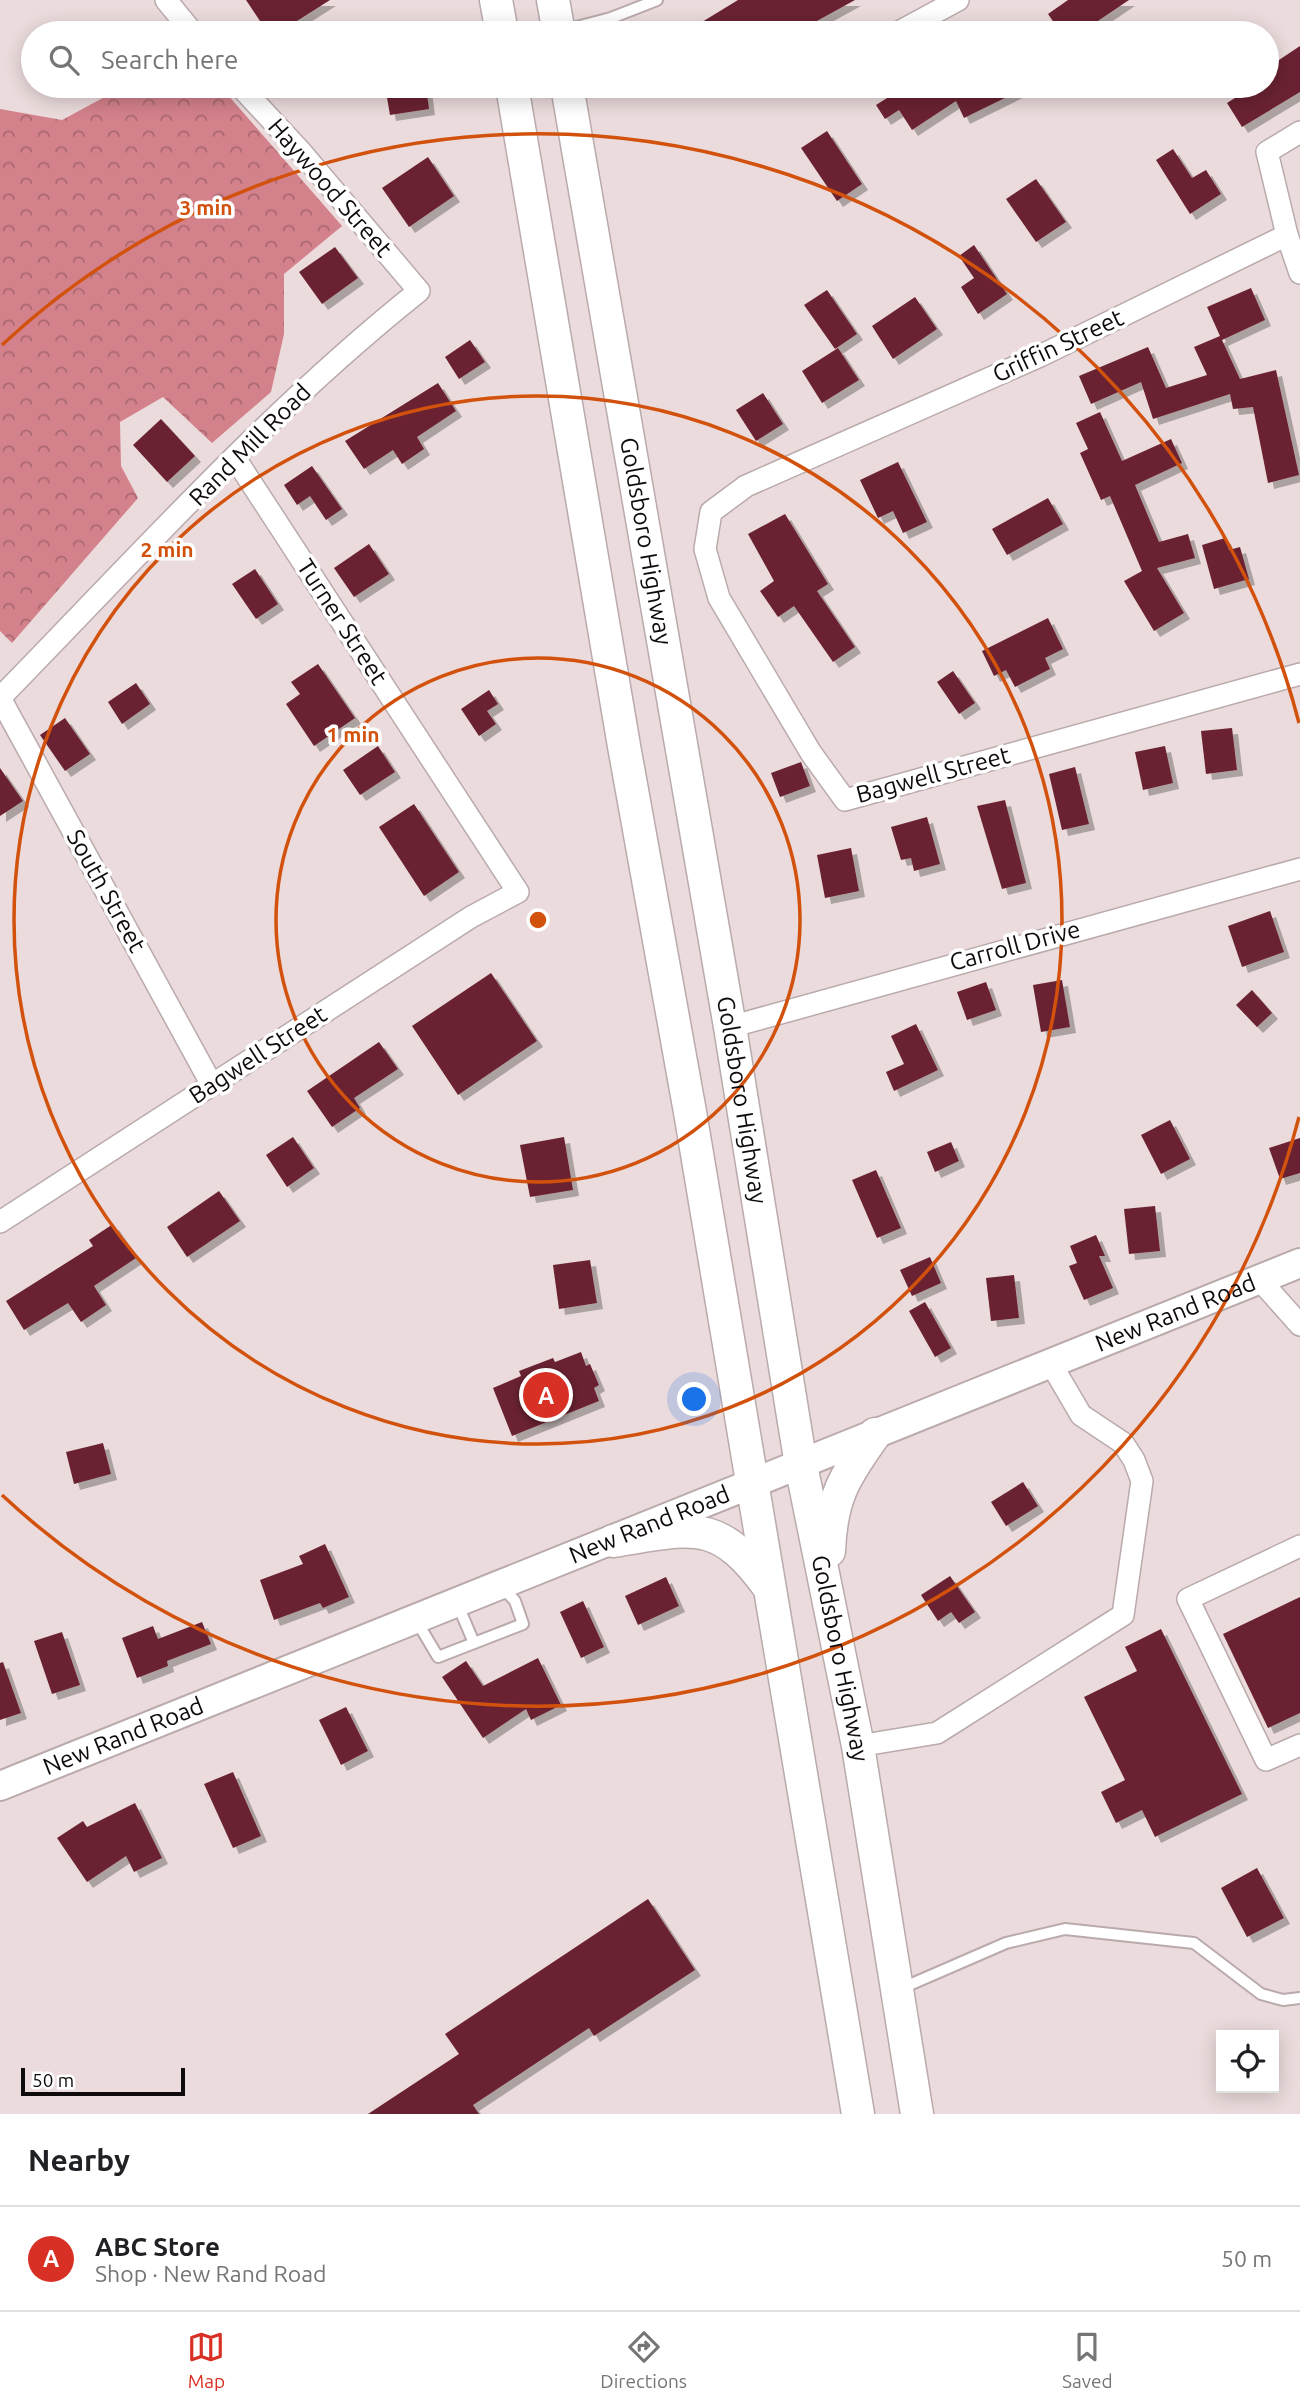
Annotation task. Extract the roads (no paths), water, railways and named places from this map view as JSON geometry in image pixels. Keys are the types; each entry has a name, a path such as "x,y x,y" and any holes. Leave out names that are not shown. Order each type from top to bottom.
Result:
{"main road":[{"path":"496,0 500,21"},
{"path":"553,0 556,21"},
{"path":"514,98 753,1483 858,2114"},
{"name":"Goldsboro Highway","path":"569,98 730,1027 801,1465 858,1746 917,2114"},
{"path":"828,1598 832,1509 845,1476 875,1434"},
{"path":"613,1541 676,1532 715,1536 729,1542 743,1555 770,1590"}],"street":[{"path":"166,0 183,21"},
{"path":"919,21 958,0"},
{"name":"Haywood Street","path":"251,98 302,153 419,291"},
{"path":"1300,132 1267,152 1287,235 1300,273"},
{"name":"Griffin Street","path":"716,509 746,486 1040,356 1287,235"},
{"name":"Rand Mill Road","path":"0,698 235,458 354,343 419,291"},
{"name":"Turner Street","path":"235,458 518,892"},
{"name":"Bagwell Street","path":"716,509 711,512 705,549 719,598 811,753 845,800 1300,674"},
{"name":"South Street","path":"0,698 212,1085"},
{"name":"Carroll Drive","path":"730,1027 1300,869"},
{"name":"Bagwell Street","path":"0,1222 471,917 518,892"},
{"name":"New Rand Road","path":"0,1786 1300,1263"},
{"path":"1259,1279 1300,1325"},
{"path":"858,1746 937,1733 1124,1615 1142,1481 1123,1443 1081,1415 1050,1362"},
{"path":"1300,1546 1188,1599 1266,1760 1300,1745"}],"lane":[{"path":"600,21 657,0"},
{"path":"416,1620 438,1657 523,1624 515,1601 505,1593 501,1584"},
{"path":"457,1602 474,1643"},
{"path":"897,1990 1006,1943 1065,1929 1194,1943 1261,1994 1283,2000 1300,1998"}],"place":[{"name":"ABC Store","path":"546,1395"}]}
